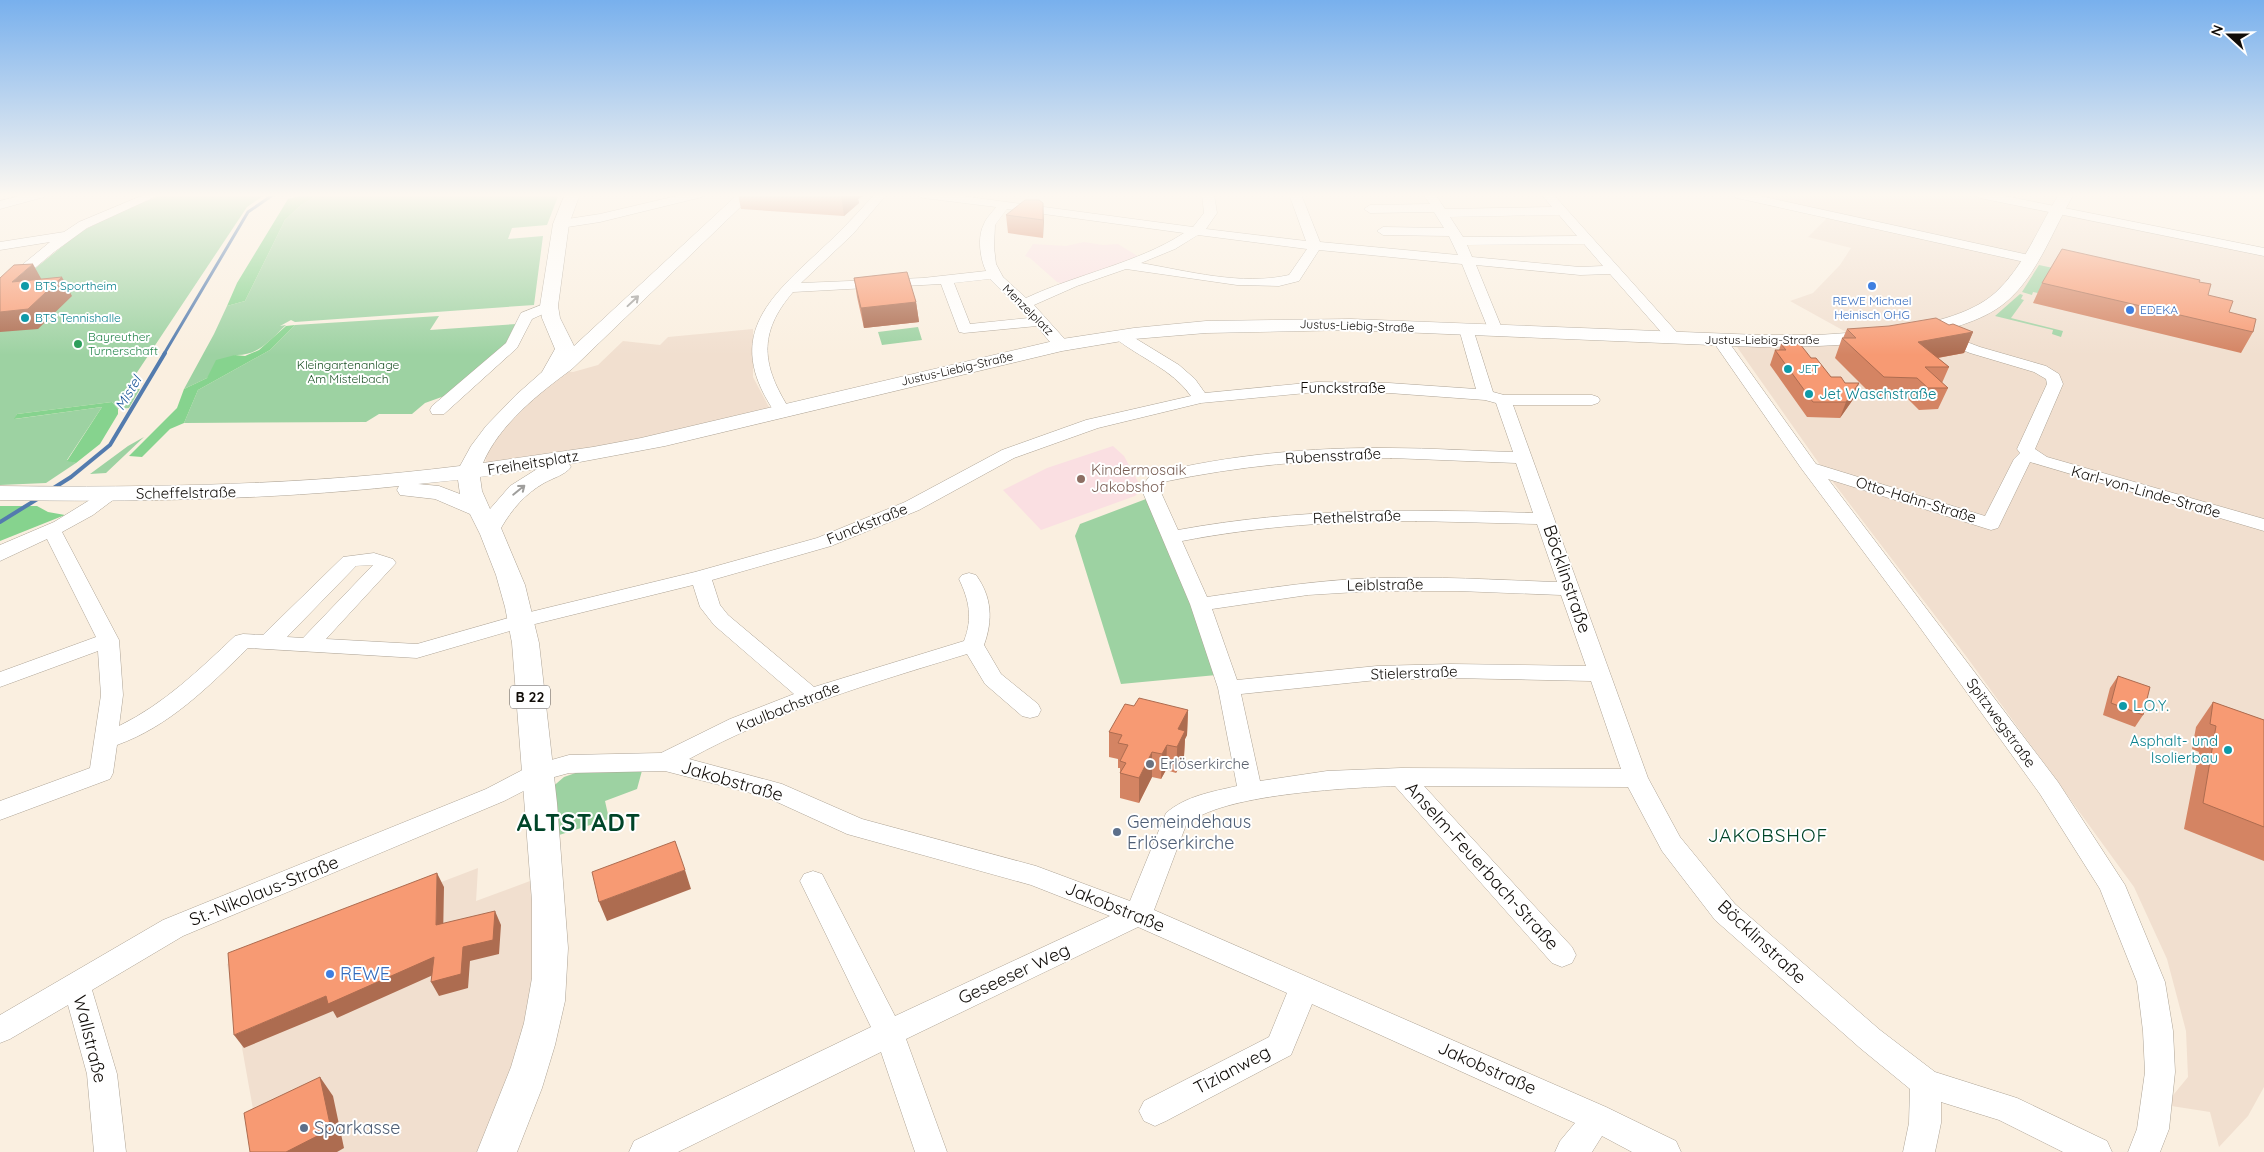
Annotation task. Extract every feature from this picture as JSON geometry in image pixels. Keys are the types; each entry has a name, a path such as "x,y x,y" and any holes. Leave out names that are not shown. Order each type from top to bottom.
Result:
{"main road":[{"path":"551,375 564,353 562,337 550,317 549,306 558,248"},
{"path":"372,484 442,462 485,439 551,375 565,365 689,248"},
{"name":"Justus-Liebig-Straße","path":"597,453 1062,345 1120,335 1260,324 1352,324 1496,331 1668,331 1720,340 1794,342 1857,339 1927,329 1970,315 2005,294 2034,248"},
{"path":"562,337 577,338 598,334"},
{"name":"Freiheitsplatz","path":"477,501 475,456 485,439"},
{"path":"338,486 429,491 500,508 525,484 553,470 597,453"},
{"name":"Freiheitsplatz","path":"372,484 477,501 597,453"},
{"name":"Scheffelstraße","path":"0,493 228,492 372,484"},
{"name":"B 22","path":"477,501 507,570 522,621 539,772 548,884 550,977 538,1041 529,1075 497,1152"}],"street":[{"path":"0,290 51,248"},
{"path":"782,410 764,381 758,351 760,336 767,317 790,288 831,248"},
{"path":"790,288 946,280 994,274 989,264 988,248"},
{"path":"1025,304 1088,277 1128,265 1166,248"},
{"path":"1128,265 1198,276 1278,282 1294,278 1314,248"},
{"path":"1323,248 1580,271 1615,270"},
{"path":"1461,248 1496,331"},
{"path":"1595,248 1668,331"},
{"path":"1978,248 2028,259"},
{"path":"2244,248 2264,252"},
{"name":"Menzelplatz","path":"994,274 997,279 1025,304 1062,345"},
{"path":"946,280 964,329 1040,321"},
{"path":"438,410 512,345 526,316 549,306"},
{"path":"1466,329 1486,395 1504,400 1592,400"},
{"name":"Otto-Hahn-Straße","path":"1811,468 1991,524 2023,459 2030,455 2026,448 2055,384 2053,377 2040,369 1963,346 1927,329"},
{"path":"1120,335 1132,345 1159,360 1188,381 1201,398"},
{"name":"Spitzwegstraße","path":"1720,340 1811,468 1924,617 2049,788 2112,885 2151,982 2158,1031 2160,1072 2153,1129 2144,1152"},
{"name":"Funckstraße","path":"106,740 139,727 180,700 243,641 417,651 522,621 701,577 824,542 912,506 1008,454 1092,424 1201,398 1318,387 1381,388 1486,395"},
{"name":"Böcklinstraße","path":"1504,400 1636,778 1671,844 1725,912 1870,1039 1926,1083 2006,1108 2096,1152"},
{"name":"Rubensstraße","path":"1171,537 1150,488 1157,478 1198,469 1306,456 1391,453 1524,458"},
{"name":"Karl-von-Linde-Straße","path":"2030,455 2040,461 2264,525"},
{"path":"0,555 5,550 52,531 94,507 112,494"},
{"name":"Rethelstraße","path":"1171,537 1235,526 1287,520 1353,516 1546,519"},
{"path":"0,810 101,773 112,695 108,640 52,531"},
{"path":"1171,537 1200,604 1229,688 1250,792"},
{"path":"268,642 350,562 374,559 386,563 308,645"},
{"path":"701,577 710,607 721,620 809,695"},
{"path":"969,579 980,599 980,627 973,645 993,679 1030,710"},
{"name":"Leiblstraße","path":"1200,604 1274,593 1346,586 1423,584 1570,589"},
{"path":"0,680 108,640"},
{"name":"Kaulbachstraße","path":"665,762 687,748 809,695 973,645"},
{"name":"Stielerstraße","path":"1229,688 1376,673 1451,671 1600,674"},
{"name":"Jakobstraße","path":"539,772 569,764 665,762 773,790 856,827 1036,876 1138,915 1304,987 1596,1117 1665,1152"},
{"name":"St.-Nikolaus-Straße","path":"0,1030 173,928 495,795 539,772"},
{"name":"Anselm-Feuerbach-Straße","path":"1401,777 1562,955"},
{"name":"Anselm-Feuerbach-Straße","path":"1138,915 1175,820 1186,810 1201,804 1250,792 1327,780 1401,777 1636,778"},
{"path":"813,881 889,1033 931,1152"},
{"name":"Geseeser Weg","path":"646,1152 889,1033 1138,915"},
{"name":"Wallstraße","path":"77,986 102,1074 110,1152"},
{"name":"Tizianweg","path":"1155,1111 1280,1046 1304,987"},
{"path":"1919,1152 1925,1122 1926,1083"},
{"path":"1571,1152 1586,1135 1596,1117"}],"shaded area":[{"path":"1030,248 1124,248 1139,257 1064,284 1057,282 1030,258 1025,256"},
{"path":"1851,248 2233,248 2264,254 2264,1087 2248,1116 2219,1147 2210,1112 2165,1105 2188,1077 2186,1031 2167,959 2134,887 1966,656 1823,469 1737,347 1866,343 1790,301 1813,293 1840,265"},
{"path":"753,329 753,377 770,409 592,451 485,469 487,449 494,436 561,371 573,372 598,365 623,341 660,345 668,337"},
{"name":"Kindermosaik Jakobshof","path":"1113,446 1124,456 1142,489 1135,496 1041,530 1003,490 1047,468"},
{"path":"478,868 476,901 538,878 535,1018 490,1152 251,1152 253,1109 227,964"}],"green space":[{"name":"Bayreuther Turnerschaft","path":"61,248 220,248 126,389 140,389 129,408 118,409 112,402 17,414 15,419 102,407 67,460 76,463 46,483 0,485 0,297"},
{"path":"258,248 271,248 245,301 227,306 237,283"},
{"path":"271,248 541,248 534,305 295,322 291,320 280,326 286,325 257,350 243,355 235,355 207,378 184,389 227,306 245,301"},
{"path":"2039,265 2053,268 2038,293 2033,292 2032,295 2022,292"},
{"path":"2020,294 2023,295 2021,299 2024,300 2011,318 2063,331 2061,337 2052,334 2053,330 1995,316"},
{"name":"Kleingartenanlage Am Mistelbach","path":"439,316 430,330 517,324 505,345 450,394 425,403 412,414 379,414 366,422 184,423 198,390 270,350 295,325"},
{"path":"295,325 270,350 198,390 184,423 170,429 142,457 129,456 177,408 184,389 207,378 216,360 235,355 245,356 259,350 286,326"},
{"path":"918,327 922,340 882,345 878,332"},
{"path":"112,402 118,409 118,414 100,444 76,463 67,461 102,407 14,419 17,414"},
{"path":"144,437 106,473 90,474 128,446"},
{"path":"1146,499 1227,674 1121,684 1075,536 1080,524"},
{"path":"0,506 37,506 48,512 65,515 0,541"},
{"path":"643,767 637,789 605,801 609,819 556,836 550,789 564,777 584,770"}],"building":[{"path":"2062,249 2211,284 2208,295 2233,301 2229,312 2256,319 2253,332 2042,283"},
{"path":"33,264 12,282 62,277 28,309 0,312 0,278 14,265"},
{"path":"907,272 916,302 861,308 854,278"},
{"path":"1936,318 1949,325 1953,324 1973,332 1918,342 1949,367 1925,367 1948,388 1928,388 1917,378 1884,377 1842,338 1856,338 1847,329 1889,326"},
{"path":"1781,344 1800,344 1811,358 1816,358 1831,377 1841,377 1845,383 1859,383 1846,402 1813,402 1775,350 1786,350"},
{"path":"2118,676 2150,687 2143,715 2111,703"},
{"path":"1139,698 1188,710 1178,729 1185,731 1177,747 1167,745 1162,754 1152,752 1139,778 1120,773 1126,763 1120,761 1128,745 1118,743 1122,735 1109,732 1125,704 1134,706"},
{"path":"2213,702 2264,720 2264,827 2203,803 2216,726 2210,724"},
{"path":"675,841 685,870 599,902 592,872"},
{"name":"REWE","path":"437,873 436,925 495,911 493,940 463,947 461,974 431,982 434,957 328,1004 326,996 234,1035 228,953"},
{"path":"320,1077 331,1129 286,1152 250,1152 244,1113"}],"waterway":[{"name":"Mistel","path":"164,354 227,248"},
{"name":"Mistel","path":"52,489 71,477 110,445 165,353"},
{"name":"Mistel","path":"0,522 39,498"}],"place":[{"name":"BTS Sportheim","path":"25,286"},
{"name":"REWE Michael Heinisch OHG","path":"1872,286"},
{"name":"EDEKA","path":"2130,310"},
{"name":"BTS Tennishalle","path":"25,318"},
{"name":"Bayreuther Turnerschaft","path":"78,344"},
{"name":"JET","path":"1788,369"},
{"name":"Jet Waschstraße","path":"1809,394"},
{"name":"Kindermosaik Jakobshof","path":"1081,479"},
{"name":"L.O.Y.","path":"2123,706"},
{"name":"Asphalt- und Isolierbau","path":"2228,750"},
{"name":"Erlöserkirche","path":"1150,764"},
{"name":"Gemeindehaus Erlöserkirche","path":"1117,832"},
{"name":"REWE","path":"330,974"},
{"name":"Sparkasse","path":"304,1128"}],"district":[{"name":"ALTSTADT","path":"579,823"},
{"name":"JAKOBSHOF","path":"1768,835"}]}
